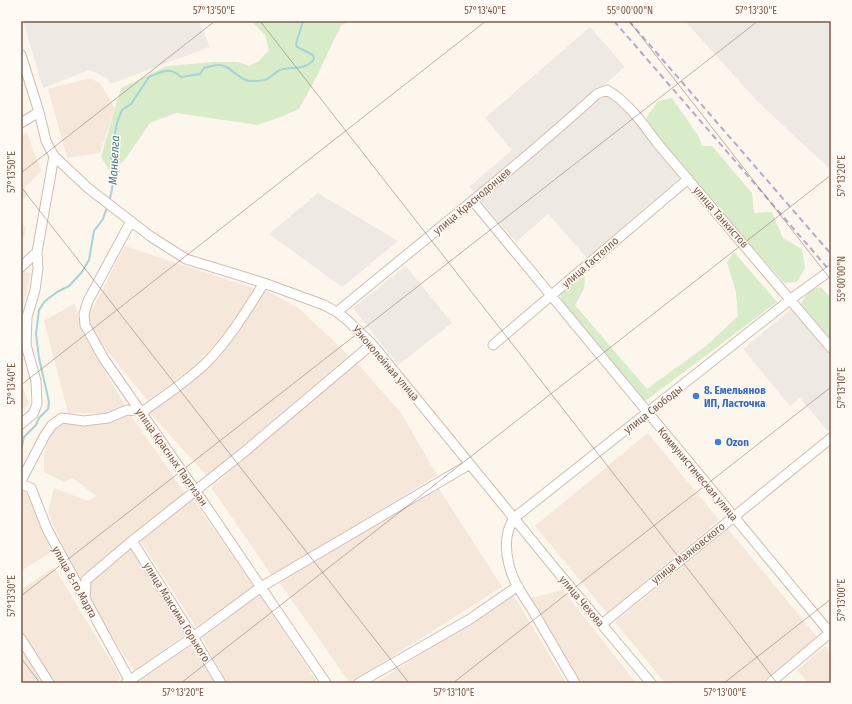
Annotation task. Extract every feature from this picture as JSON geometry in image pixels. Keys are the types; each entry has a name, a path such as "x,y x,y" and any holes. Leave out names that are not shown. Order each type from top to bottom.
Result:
{"street":[{"name":"Узкоколейная улица","path":"21,55 46,140 54,156 70,173 150,236 186,259 264,284 337,312 372,344 514,518"},
{"name":"улица Танкистов","path":"607,90 614,94 635,115 831,348"},
{"name":"улица Краснодонцев","path":"337,312 401,258 473,201 597,94 607,90"},
{"path":"21,124 39,112"},
{"path":"21,424 32,414 37,404 36,381 26,345 27,317 35,290 38,268 37,252 54,156"},
{"name":"улица Гастелло","path":"493,345 688,179"},
{"name":"Коммунистическая улица","path":"473,201 831,633"},
{"name":"улица Красных Партизан","path":"131,221 88,301 84,314 85,325 140,411 196,490 326,683"},
{"path":"21,267 37,252"},
{"name":"улица Свободы","path":"514,518 648,414 791,299 831,270"},
{"path":"21,483 45,435 52,425 62,418 84,421 108,418 127,410 145,410 181,384 208,360 241,321 264,284"},
{"path":"85,602 86,580 132,541 243,453 372,344"},
{"name":"улица Маяковского","path":"602,624 733,516 831,438"},
{"path":"129,682 261,587 470,464"},
{"name":"улица 8-го Марта","path":"21,483 31,488 47,530 129,682"},
{"path":"514,518 507,534 506,550 509,566 518,586 575,683"},
{"name":"улица Чехова","path":"514,518 651,683"},
{"name":"улица Максима Горького","path":"132,541 221,683"},
{"path":"359,683 470,619 518,586"},
{"path":"770,683 831,633"},
{"path":"21,639 49,683"}],"shaded area":[{"path":"23,21 199,21 210,47 110,84 108,79 90,70 43,88"},
{"path":"685,21 831,21 831,170 757,101"},
{"path":"590,27 625,67 604,85 682,176 587,258 548,214 516,242 469,187 512,150 485,118"},
{"path":"90,78 100,83 115,108 100,153 67,158 48,89"},
{"path":"27,133 41,171 25,188 29,194 21,201 21,136"},
{"path":"318,193 398,241 342,287 269,234"},
{"path":"21,222 26,228 21,249"},
{"path":"125,246 256,289 230,329 196,364 148,401 96,337 87,319"},
{"path":"406,266 452,323 398,365 353,308"},
{"path":"23,271 31,273 21,315 21,273"},
{"path":"263,289 300,309 349,356 207,476 150,413 196,377 247,320"},
{"path":"75,303 82,332 126,407 112,413 68,413 44,321"},
{"path":"794,307 831,352 831,429 828,431 800,398 790,406 743,349"},
{"path":"357,363 401,413 437,475 272,576 211,487"},
{"path":"21,383 29,405 21,409"},
{"path":"130,414 185,493 77,580 48,512 54,488 88,501 96,496 73,478 64,482 44,472 44,457 50,430 64,423"},
{"path":"648,433 719,520 607,613 535,526"},
{"path":"438,487 502,587 350,683 279,582"},
{"path":"21,492 29,493 51,552 21,571"},
{"path":"192,498 254,587 196,627 140,540"},
{"path":"728,529 817,637 760,683 665,683 615,622"},
{"path":"131,546 187,633 134,671 91,603 89,580"},
{"path":"54,567 121,678 114,683 55,683 21,632 21,590"},
{"path":"563,590 636,683 580,683 530,598"},
{"path":"259,594 318,683 227,683 202,638"},
{"path":"513,594 566,683 376,683"},
{"path":"191,645 214,683 141,683 139,680"},
{"path":"826,646 831,652 831,683 808,683 797,670"},
{"path":"21,647 43,683 21,683"}],"green space":[{"path":"251,21 348,21 341,26 299,109 257,125 176,113 150,123 124,161 109,170 101,157 121,88 167,66 213,62 238,62 249,66 259,61 269,50 265,35"},
{"path":"672,98 699,137 702,146 712,146 752,193 754,213 772,212 783,238 802,249 805,268 797,282 784,283 668,150 646,118 658,101"},
{"path":"734,252 777,302 644,402 563,305 560,293 585,276 584,289 575,305 647,389 706,346 738,316 736,292 727,262"},
{"path":"821,287 831,298 831,340 801,304 809,290"}],"waterway":[{"name":"Маньелга","path":"109,201 115,172 111,157 117,123 122,110 131,104 149,77 165,71 173,72 181,77 200,74 204,68 219,65 227,67 245,80 258,81 266,80 280,70 303,67 311,63 314,59 313,55 297,47 296,44 303,21"},
{"name":"Маньелга","path":"21,450 24,437 36,425 39,418 48,409 49,402 39,358 36,334 39,310 45,301 57,292 69,286 82,272 89,260 94,231 103,219 107,207"}],"railway":[{"path":"614,21 831,272"},
{"path":"629,21 831,254"}],"place":[{"name":"8. Емельянов ИП, Ласточка","path":"696,396"},
{"name":"Ozon","path":"718,442"}]}
